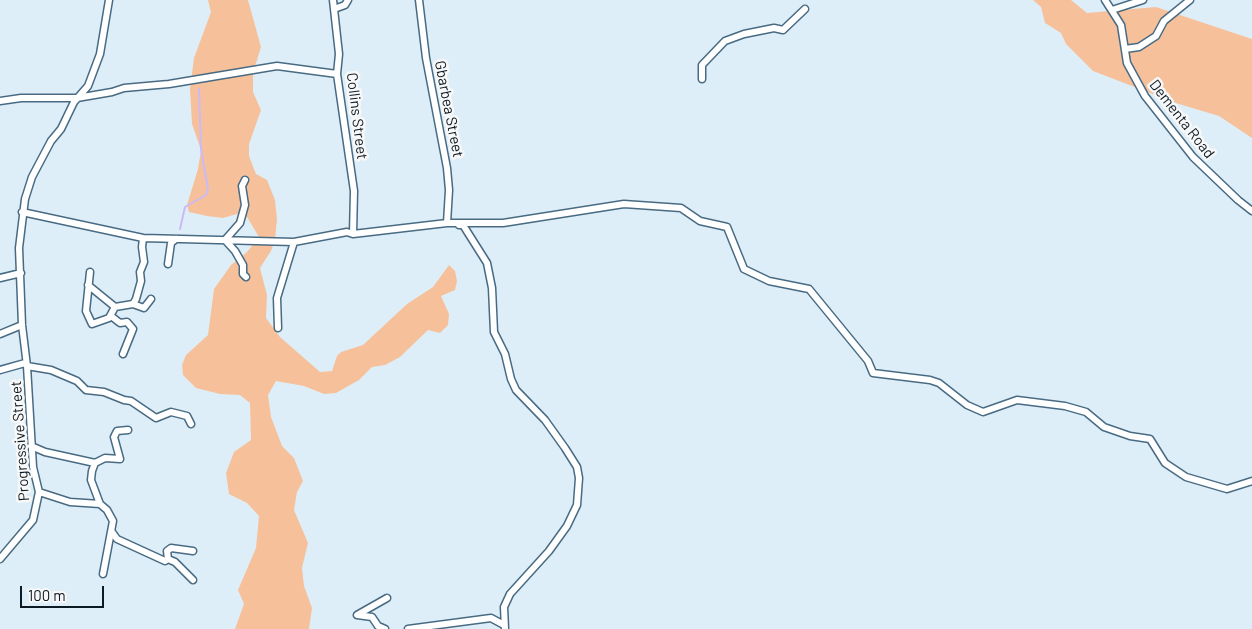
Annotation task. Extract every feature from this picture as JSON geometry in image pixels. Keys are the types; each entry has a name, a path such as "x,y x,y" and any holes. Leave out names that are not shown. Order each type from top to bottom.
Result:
{"street":[{"name":"Progressive Street","path":"0,559 33,520 39,492 32,467 22,325 19,248 22,212 32,177 77,98 88,86 100,54 109,0"},
{"name":"Collins Street","path":"332,0 339,54 337,74 354,191 353,234"},
{"path":"334,8 345,5 348,0"},
{"name":"Gbarbea Street","path":"419,0 426,58 447,168 449,190 448,224"},
{"name":"Dementa Road","path":"1106,0 1121,25 1127,62 1144,96 1193,157 1238,200 1252,210"},
{"path":"1112,10 1143,0"},
{"path":"1125,49 1139,47 1156,36 1164,21 1190,0"},
{"path":"702,79 702,65 725,41 766,30 782,30 805,9"},
{"path":"0,101 21,98 77,98 124,88 169,84 277,66 337,74"},
{"path":"224,240 240,223 245,205 242,186 245,180"},
{"path":"22,212 143,238 294,242 347,232 353,234 448,224 503,223 624,204 681,208 700,221 727,227 744,269 769,281 809,289 868,361 873,373 921,377 939,383 967,405 983,412 1016,400 1065,406 1086,412 1104,427 1130,436 1150,439 1165,463 1186,477 1226,489 1236,488 1252,481"},
{"path":"448,224 463,225 486,263 492,288 494,332 505,354 514,384 527,402 545,420 565,448 577,466 579,478 577,506 549,551 510,594 504,607 505,627"},
{"path":"133,304 139,290 140,272 144,262 143,238"},
{"path":"168,264 171,243 176,238"},
{"path":"224,240 235,251 243,265 243,274 246,278"},
{"path":"278,328 278,298 294,242"},
{"path":"90,272 86,316 92,324 111,316 115,307"},
{"path":"0,278 21,273"},
{"path":"88,285 115,307 133,304 144,308 151,300"},
{"path":"111,316 120,323 127,322 133,330 122,354"},
{"path":"0,334 22,325"},
{"path":"0,370 26,365 50,370 77,381 86,390 104,392 131,401 156,418 171,412 187,416 191,424"},
{"path":"31,446 45,452 95,463 105,458 120,459 114,438 117,431 128,430"},
{"path":"95,463 91,480 100,504 113,520 104,574"},
{"path":"39,492 70,502 100,504"},
{"path":"112,532 117,539 165,561 168,559 179,565 193,580"},
{"path":"168,559 167,551 171,548 193,551"},
{"path":"385,629 378,626 372,617 357,614 387,598"},
{"path":"408,629 491,618 505,627"}],"shaded area":[{"path":"208,0 248,0 261,47 253,73 253,92 261,110 249,144 249,156 256,174 267,180 275,200 277,219 275,240 271,251 260,268 267,295 266,318 280,337 320,372 332,371 337,356 341,352 363,345 407,304 433,287 449,265 455,271 457,281 455,290 441,296 449,314 448,325 440,333 428,330 400,357 385,365 372,367 359,380 336,393 324,394 304,386 276,381 268,395 271,417 282,446 294,458 303,481 297,492 294,510 308,543 302,568 304,586 312,608 309,629 235,629 244,604 238,590 256,548 259,516 247,503 229,494 226,473 234,452 251,440 250,403 240,395 220,394 196,388 183,375 182,365 186,355 208,335 214,289 231,265 247,252 259,237 247,217 237,214 223,218 207,216 189,212 187,205 198,169 201,150 192,124 190,89 194,58 211,12"},
{"path":"1033,0 1071,0 1087,13 1156,7 1252,39 1252,138 1219,116 1179,104 1093,71 1066,44 1061,33 1045,23 1041,7"}],"waterway":[{"path":"180,229 185,207 206,195 208,189 201,149 199,89"}]}
